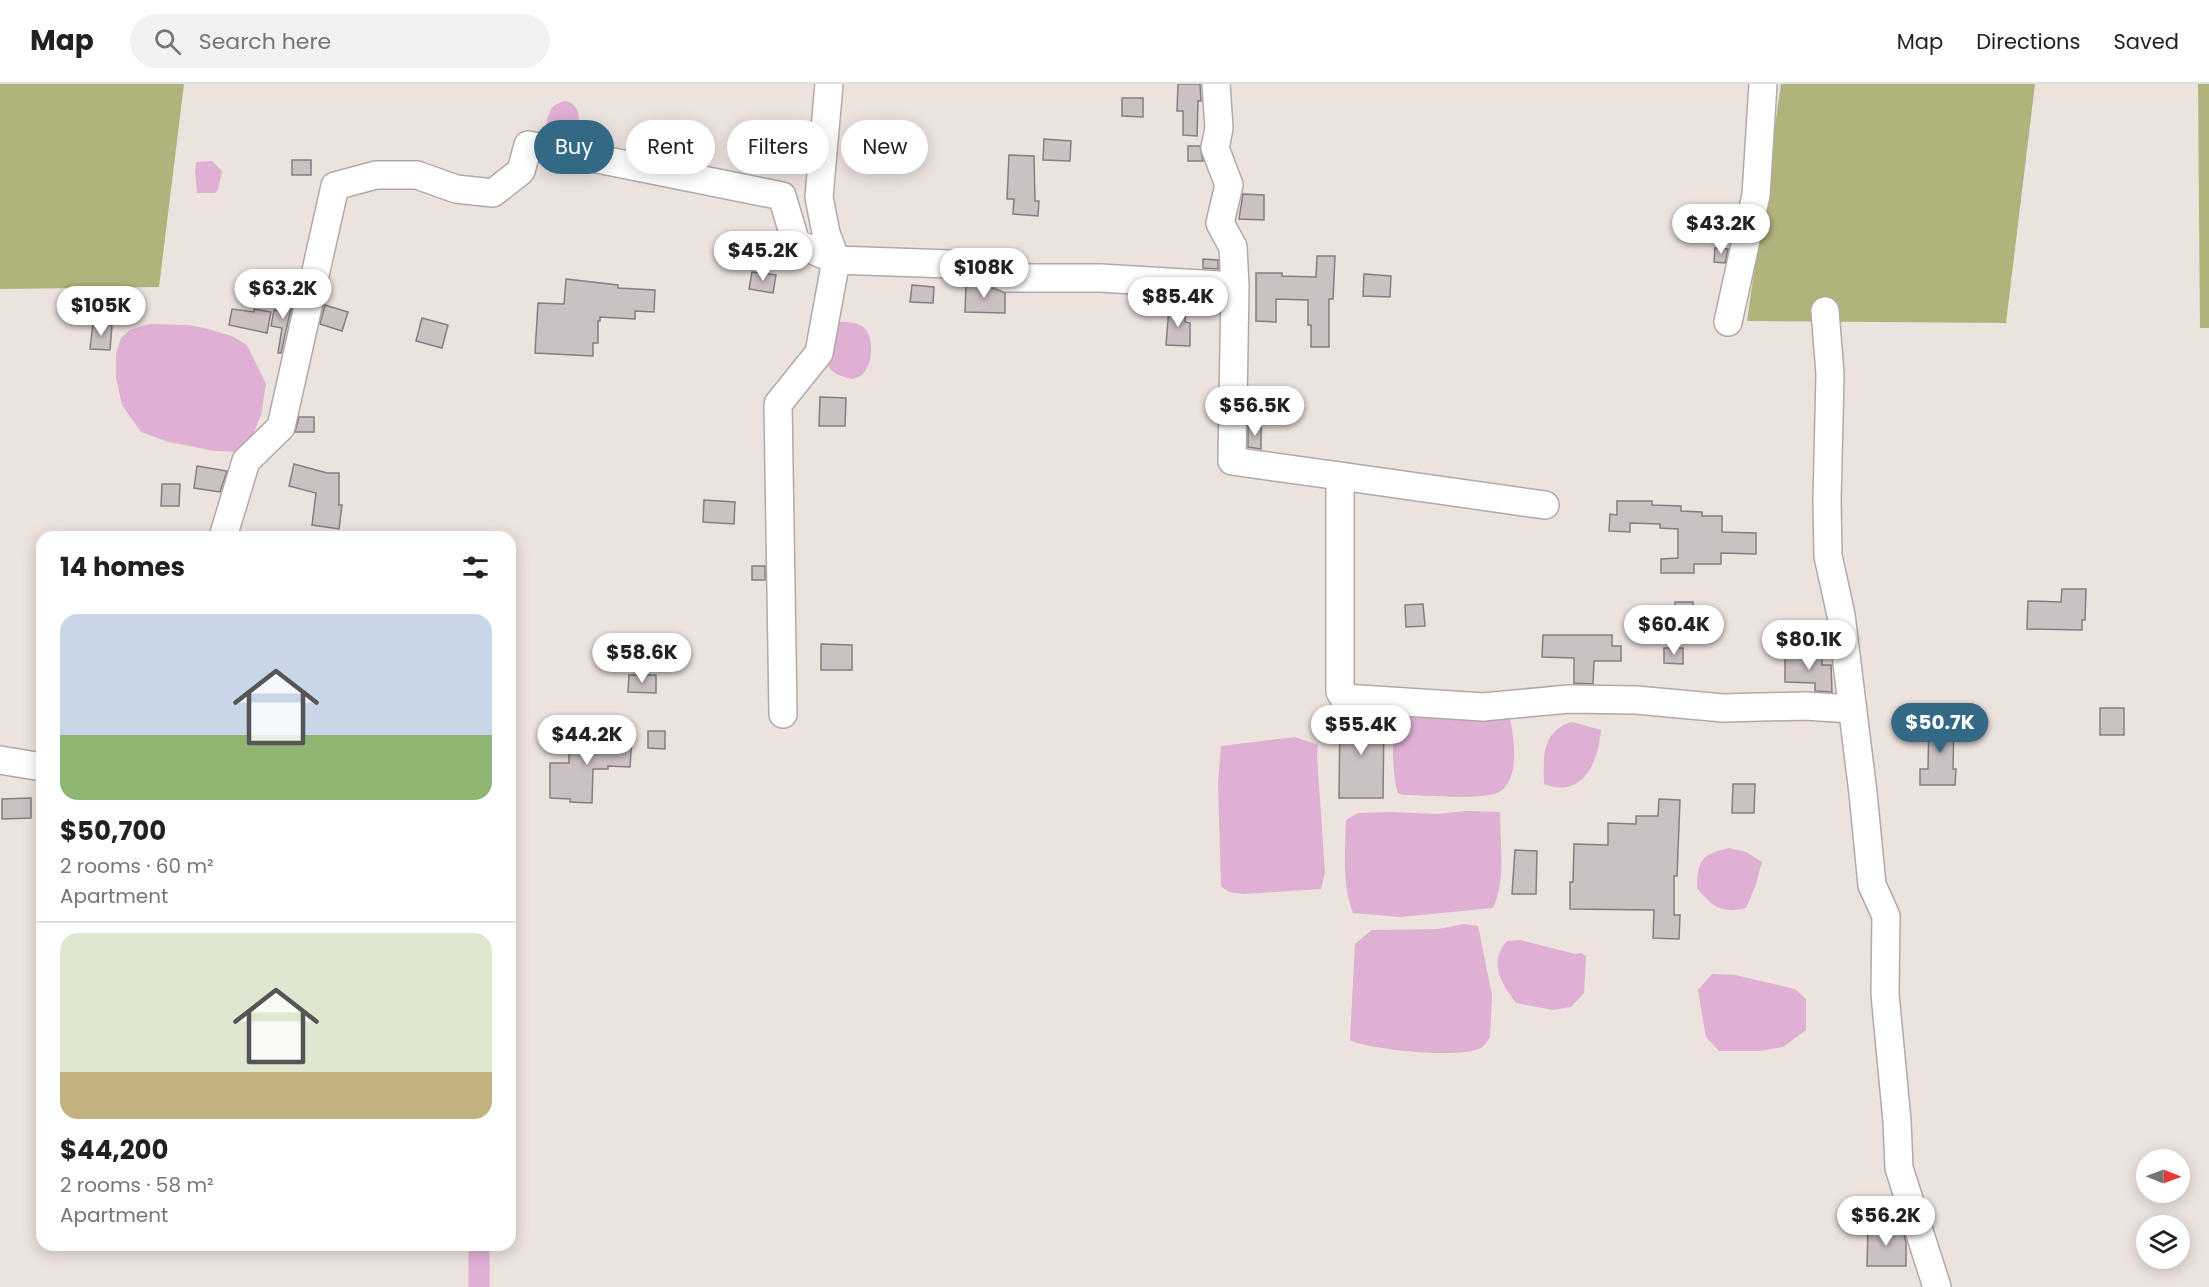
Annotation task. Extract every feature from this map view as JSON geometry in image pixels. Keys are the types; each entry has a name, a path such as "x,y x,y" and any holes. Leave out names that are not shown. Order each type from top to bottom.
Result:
{"street":[{"path":"783,714 778,404 819,353 836,260 826,233 819,197 829,84"},
{"path":"1216,84 1219,128 1215,148 1229,184 1220,223 1233,246 1235,286 1232,461 1545,505"},
{"path":"1728,322 1756,195 1763,84"},
{"path":"225,531 246,461 281,427 335,186 376,175 417,175 456,189 493,193 521,171 528,145 782,196 796,243 836,260 978,265 1007,278 1100,278 1235,286"},
{"path":"1825,311 1830,374 1828,556 1841,615 1872,885 1886,916 1885,994 1899,1168 1937,1287"},
{"path":"1340,476 1340,692 1344,698 1483,707 1569,699 1636,700 1723,708 1805,706 1852,709"},
{"path":"0,760 36,766"}],"green space":[{"path":"0,84 184,84 159,287 0,289"},
{"path":"1781,84 2035,84 2006,323 1747,321"},
{"path":"2198,84 2209,84 2209,328 2200,328"}],"shaded area":[{"path":"566,101 572,104 578,112 578,120 547,120 549,113 557,104"},
{"path":"212,161 222,171 218,190 215,193 197,193 196,162"},
{"path":"840,322 861,325 867,331 871,342 868,367 863,374 853,379 833,372 828,366 827,352 834,324"},
{"path":"149,324 189,325 208,329 232,336 247,345 266,384 261,415 249,444 237,452 215,451 169,442 141,432 122,405 116,378 116,354 121,338 130,330"},
{"path":"1397,716 1491,716 1510,719 1514,757 1511,776 1507,784 1501,791 1483,796 1398,793 1393,755"},
{"path":"1572,722 1601,730 1592,766 1586,775 1569,787 1544,784 1546,746 1555,731"},
{"path":"1295,737 1318,745 1325,872 1321,889 1243,894 1229,892 1221,886 1218,783 1221,746"},
{"path":"1466,811 1500,812 1501,873 1500,886 1493,908 1400,917 1353,913 1346,879 1346,820 1358,813 1438,814"},
{"path":"1729,848 1746,852 1762,862 1746,908 1737,910 1717,907 1707,900 1697,888 1698,870 1703,860 1712,853"},
{"path":"1464,924 1478,926 1492,995 1490,1037 1483,1046 1471,1051 1436,1053 1395,1050 1350,1040 1355,944 1372,930 1438,929"},
{"path":"1520,940 1586,956 1584,993 1571,1007 1553,1010 1516,1003 1499,973 1498,957 1507,941"},
{"path":"1712,974 1735,975 1795,989 1806,999 1806,1030 1783,1047 1760,1051 1719,1051 1706,1037 1698,990"}],"building":[{"path":"1178,84 1200,84 1201,101 1198,101 1197,136 1183,135 1183,111 1177,111"},
{"path":"1122,98 1143,98 1143,117 1122,116"},
{"path":"1044,139 1071,141 1070,161 1043,160"},
{"path":"1188,146 1200,146 1203,161 1188,161"},
{"path":"1009,155 1034,156 1035,201 1039,201 1038,216 1013,214 1014,199 1007,199"},
{"path":"292,160 311,160 311,175 292,175"},
{"path":"1243,194 1264,195 1264,220 1239,219"},
{"path":"1715,248 1728,249 1725,263 1714,262"},
{"path":"1317,256 1335,256 1333,299 1329,299 1329,347 1311,347 1308,300 1276,299 1276,322 1256,321 1256,273 1316,277"},
{"path":"1203,259 1218,260 1218,269 1203,268"},
{"path":"752,272 776,275 773,293 749,289"},
{"path":"1364,274 1391,276 1390,297 1363,296"},
{"path":"566,279 618,285 618,288 655,290 654,312 635,311 635,319 600,317 598,343 593,343 593,356 535,353 538,303 564,304"},
{"path":"966,282 978,282 1005,293 1005,313 965,312"},
{"path":"912,285 934,287 933,303 910,302"},
{"path":"288,293 294,295 281,353 278,353 282,328 271,326 274,310 285,312"},
{"path":"325,305 348,312 342,331 320,324"},
{"path":"1169,308 1186,309 1185,322 1190,323 1190,346 1166,345"},
{"path":"232,309 271,312 267,333 229,325"},
{"path":"422,318 448,325 442,348 416,341"},
{"path":"93,323 112,325 110,350 90,349"},
{"path":"820,397 846,398 845,426 819,426"},
{"path":"299,417 314,417 314,432 295,432"},
{"path":"1248,425 1261,425 1261,449 1248,447"},
{"path":"294,464 327,473 339,473 339,505 342,505 339,529 312,525 316,493 289,486"},
{"path":"197,466 227,471 220,492 194,488"},
{"path":"162,484 180,484 179,506 161,506"},
{"path":"704,500 735,502 734,524 703,522"},
{"path":"1617,501 1652,501 1652,505 1681,506 1681,511 1702,512 1702,516 1722,516 1722,532 1756,533 1756,554 1721,553 1721,564 1694,564 1694,573 1661,573 1661,559 1678,558 1678,529 1660,528 1660,524 1630,523 1630,532 1609,531 1610,514 1617,515"},
{"path":"752,566 765,566 765,580 752,580"},
{"path":"2062,589 2086,589 2085,620 2082,620 2082,630 2027,629 2028,601 2061,602"},
{"path":"1675,602 1693,602 1693,633 1674,633"},
{"path":"1423,604 1425,626 1406,627 1405,605"},
{"path":"1543,635 1612,635 1612,646 1621,646 1621,661 1594,661 1593,684 1574,683 1574,658 1542,657"},
{"path":"821,644 852,645 852,670 821,670"},
{"path":"1664,648 1683,648 1683,664 1664,663"},
{"path":"1785,654 1822,655 1822,665 1831,665 1832,692 1815,691 1815,683 1785,682"},
{"path":"629,675 656,675 656,693 628,692"},
{"path":"2100,708 2124,708 2124,735 2100,735"},
{"path":"1340,713 1384,716 1383,798 1339,798"},
{"path":"1929,719 1954,719 1955,785 1920,785 1920,769 1928,769"},
{"path":"648,731 665,731 665,749 648,748"},
{"path":"569,736 632,737 630,767 608,766 608,769 593,769 592,803 550,798 550,763 569,763"},
{"path":"1733,784 1755,784 1754,813 1732,813"},
{"path":"31,798 31,818 2,819 2,799"},
{"path":"1659,799 1680,800 1677,876 1674,876 1674,915 1680,915 1679,939 1653,938 1654,910 1570,909 1574,844 1608,845 1608,823 1636,824 1636,816 1658,816"},
{"path":"1515,850 1537,851 1536,894 1512,894"},
{"path":"1868,1228 1902,1228 1906,1242 1906,1266 1867,1266"}],"waterway":[{"path":"479,1251 479,1287"}]}
